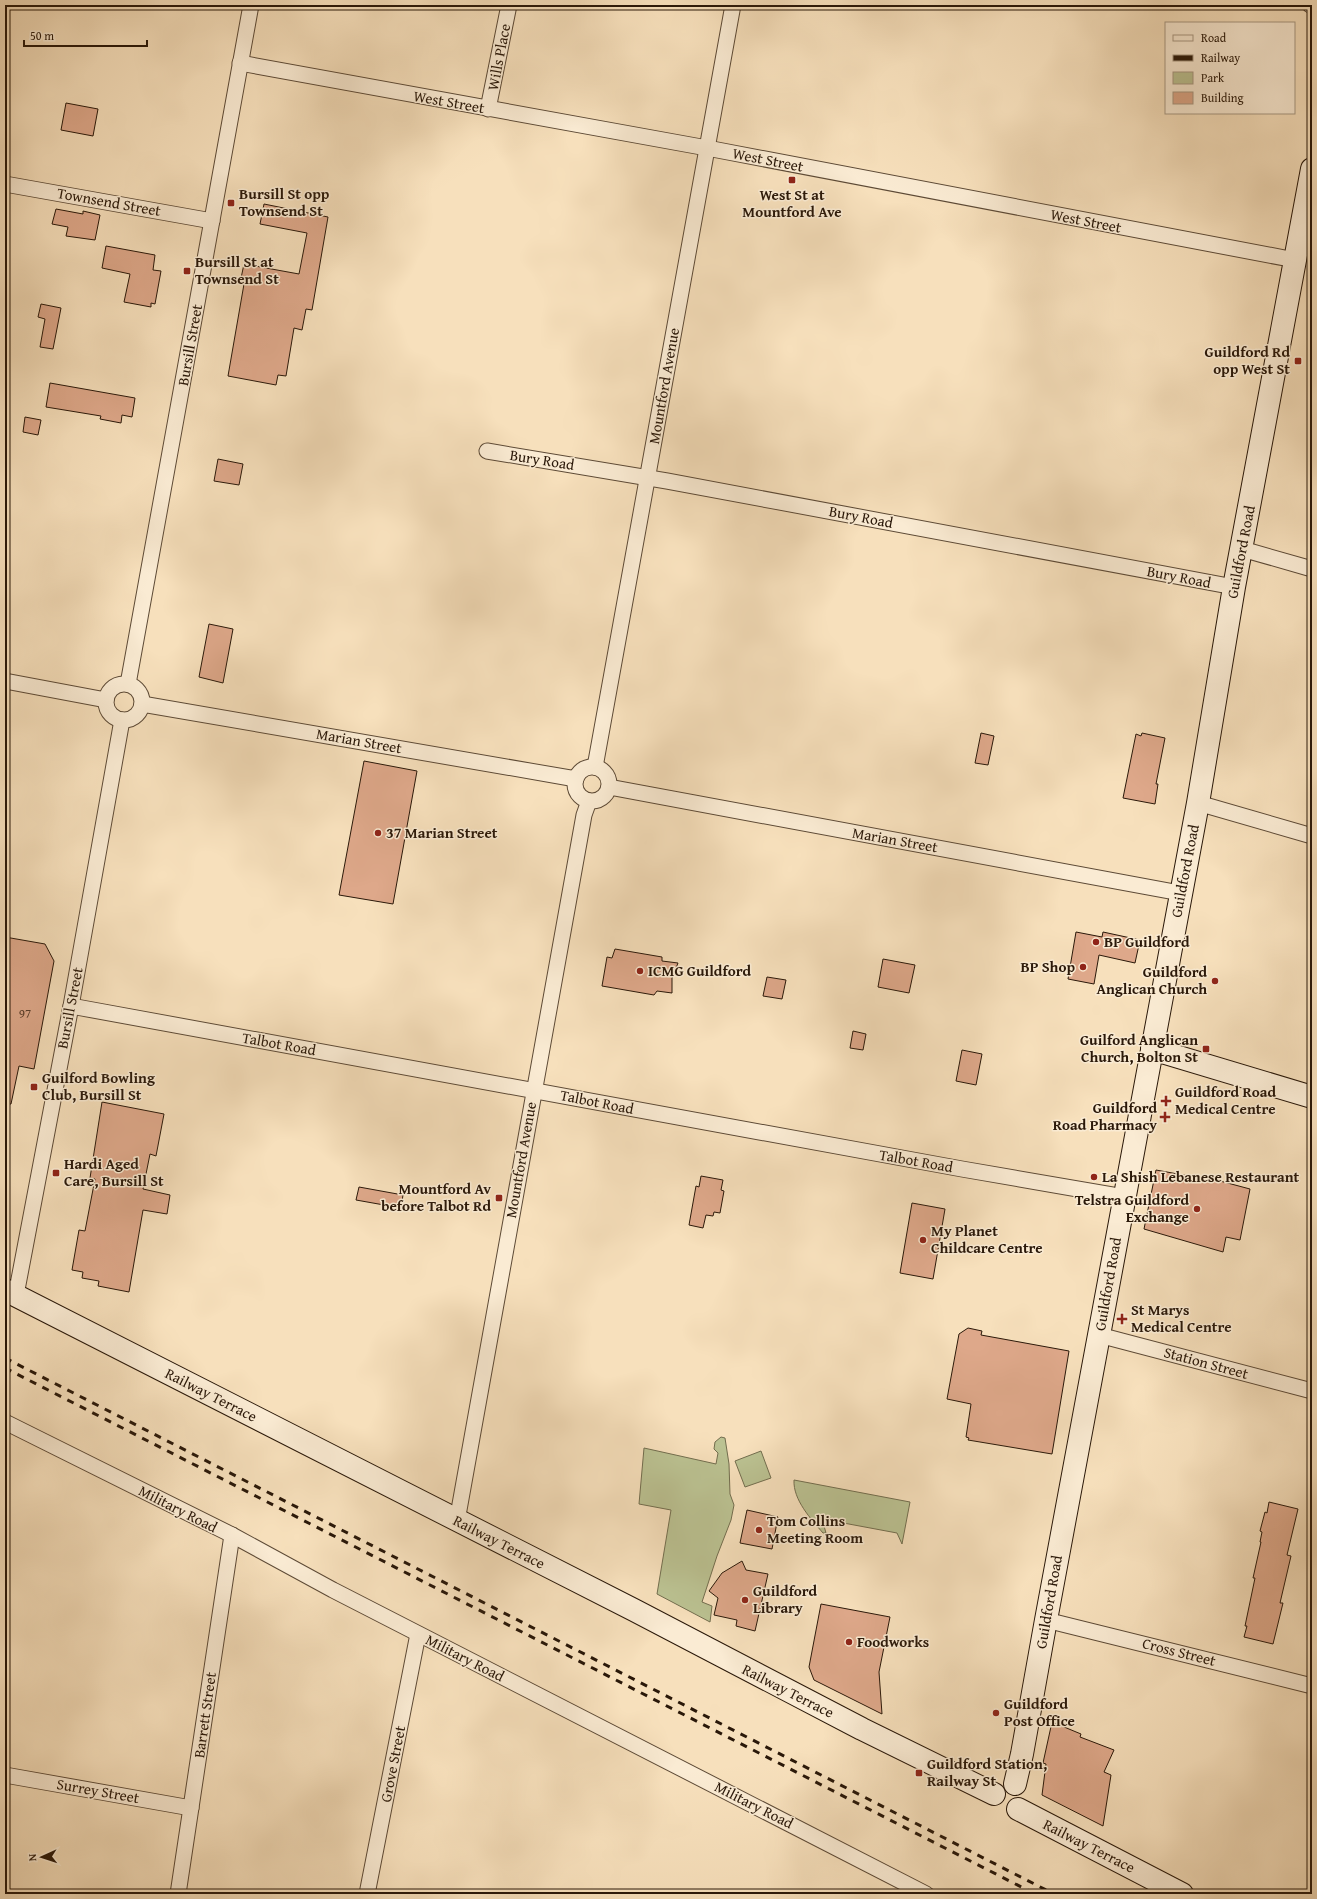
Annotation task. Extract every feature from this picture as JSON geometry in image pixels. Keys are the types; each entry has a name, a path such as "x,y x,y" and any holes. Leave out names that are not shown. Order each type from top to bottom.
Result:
{"street":[{"name":"Bursill Street","path":"128,684 251,5"},
{"name":"Wills Place","path":"488,109 509,5"},
{"name":"Mountford Avenue","path":"595,767 733,5"},
{"name":"West Street","path":"240,63 707,148 1295,260"},
{"name":"Guildford Road","path":"1015,1784 1022,1754 1180,893 1198,803 1234,587 1295,260 1309,208 1312,169"},
{"name":"Townsend Street","path":"5,184 212,221"},
{"name":"Bury Road","path":"487,451 648,477 1234,587"},
{"path":"1242,549 1312,569"},
{"path":"5,681 106,700"},
{"path":"128,684 137,689 142,698 142,704 138,714 133,718 122,720 112,716 106,705 106,700 107,695 114,687 128,684"},
{"name":"Marian Street","path":"142,704 576,779"},
{"name":"Bursill Street","path":"10,1293 71,1006 122,720"},
{"path":"585,768 600,768 608,776 608,792 600,800 589,801 584,799 576,790 576,779 585,768"},
{"name":"Marian Street","path":"609,787 1180,893"},
{"name":"Mountford Avenue","path":"457,1521 584,815 589,801"},
{"path":"1198,803 1312,836"},
{"name":"Talbot Road","path":"71,1006 962,1169 1124,1197"},
{"path":"1152,1049 1312,1097"},
{"name":"Railway Terrace","path":"10,1293 634,1610 868,1733 994,1794"},
{"name":"Station Street","path":"1099,1335 1312,1390"},
{"name":"Military Road","path":"5,1422 232,1535 418,1634 926,1894"},
{"name":"Barrett Street","path":"178,1894 232,1535"},
{"name":"Cross Street","path":"1046,1620 1312,1686"},
{"name":"Grove Street","path":"367,1894 418,1634"},
{"name":"Surrey Street","path":"5,1775 191,1808"},
{"path":"1003,1784 1015,1784 1021,1790 1024,1800 1018,1809 1010,1812 1000,1810 995,1803 994,1794 998,1787 1003,1784"},
{"name":"Railway Terrace","path":"1018,1809 1182,1894"}],"green space":[{"path":"721,1437 725,1438 729,1464 730,1494 734,1505 731,1520 702,1602 712,1606 710,1622 657,1594 671,1510 639,1504 644,1448 716,1464 718,1453 714,1449 715,1442"},
{"path":"761,1451 771,1478 745,1487 735,1461"},
{"path":"794,1480 910,1502 902,1544 897,1533 822,1519 826,1533 823,1533 808,1515 796,1495"}],"building":[{"path":"66,103 98,109 93,136 61,130"},
{"path":"264,204 328,217 312,310 306,309 302,330 294,328 286,376 278,375 276,385 228,376 244,284 240,283 244,264 299,274 307,233 260,224"},
{"path":"56,209 83,214 83,211 100,215 95,240 66,236 68,227 52,224"},
{"path":"106,246 155,255 153,270 161,271 155,304 151,303 151,307 124,302 130,274 102,268"},
{"path":"41,304 61,308 53,349 40,347 45,319 38,317"},
{"path":"50,383 135,398 132,417 122,415 121,423 100,419 101,416 46,407"},
{"path":"25,417 41,420 38,435 23,432"},
{"path":"218,459 243,464 239,485 214,481"},
{"path":"209,624 233,629 223,683 199,677"},
{"path":"981,733 994,736 988,765 975,763"},
{"path":"1142,733 1165,738 1156,784 1158,784 1155,804 1123,798 1136,734 1141,736"},
{"name":"37 Marian Street","path":"364,761 417,771 393,904 339,895"},
{"path":"1076,932 1102,937 1103,932 1140,940 1135,963 1099,955 1094,984 1068,979"},
{"path":"5,937 45,944 54,961 34,1069 19,1066 11,1104 5,1104"},
{"name":"ICMG Guildford","path":"615,949 662,957 662,961 678,963 672,978 672,993 657,991 654,995 602,986 607,957 612,958"},
{"path":"883,959 915,965 909,993 878,987"},
{"path":"767,977 786,980 782,999 763,996"},
{"path":"853,1031 866,1034 863,1050 850,1048"},
{"path":"962,1050 982,1054 976,1085 956,1081"},
{"path":"102,1102 164,1114 156,1156 150,1154 143,1189 170,1195 167,1214 143,1210 129,1292 98,1286 99,1281 82,1278 83,1272 72,1270 79,1230 85,1231 95,1179 90,1178"},
{"name":"Telstra Guildford Exchange","path":"1156,1170 1205,1179 1205,1177 1250,1189 1240,1240 1226,1237 1223,1252 1144,1229"},
{"path":"701,1176 723,1180 721,1190 724,1191 720,1213 714,1212 713,1216 706,1215 703,1228 689,1225 696,1186 699,1187"},
{"path":"359,1187 403,1195 401,1208 356,1200"},
{"name":"My Planet Childcare Centre","path":"912,1203 945,1209 933,1279 900,1273"},
{"path":"968,1328 982,1331 981,1335 1069,1351 1052,1454 968,1440 969,1438 966,1437 971,1404 947,1399 959,1334"},
{"path":"1269,1502 1298,1509 1287,1555 1291,1556 1280,1603 1283,1603 1273,1644 1244,1637 1255,1578 1253,1578 1261,1542 1262,1532 1260,1531 1265,1512 1267,1513"},
{"name":"Tom Collins Meeting Room","path":"747,1510 778,1517 772,1549 740,1543"},
{"path":"742,1561 746,1570 768,1574 755,1631 736,1626 737,1620 714,1615 718,1598 709,1591 722,1573"},
{"name":"Foodworks","path":"821,1604 890,1617 879,1672 882,1714 814,1680 809,1667"},
{"path":"1052,1722 1081,1734 1080,1737 1114,1750 1104,1772 1111,1775 1103,1826 1042,1795 1046,1764 1043,1763"}],"railway":[{"path":"5,1358 1054,1894"},
{"path":"5,1368 1035,1894"}],"place":[{"name":"West St at Mountford Ave","path":"792,180"},
{"name":"Bursill St opp Townsend St","path":"231,203"},
{"name":"Bursill St at Townsend St","path":"187,271"},
{"name":"Guildford Rd opp West St","path":"1298,361"},
{"name":"37 Marian Street","path":"378,833"},
{"name":"BP Guildford","path":"1096,942"},
{"name":"BP Shop","path":"1083,967"},
{"name":"ICMG Guildford","path":"640,971"},
{"name":"Guildford Anglican Church","path":"1215,981"},
{"name":"Guilford Anglican Church, Bolton St","path":"1206,1049"},
{"name":"Guilford Bowling Club, Bursill St","path":"34,1087"},
{"name":"Guildford Road Medical Centre","path":"1166,1101"},
{"name":"Guildford Road Pharmacy","path":"1165,1117"},
{"name":"Hardi Aged Care, Bursill St","path":"56,1173"},
{"name":"La Shish Lebanese Restaurant","path":"1094,1177"},
{"name":"Mountford Av before Talbot Rd","path":"499,1198"},
{"name":"Telstra Guildford Exchange","path":"1197,1209"},
{"name":"My Planet Childcare Centre","path":"923,1240"},
{"name":"St Marys Medical Centre","path":"1122,1319"},
{"name":"Tom Collins Meeting Room","path":"759,1530"},
{"name":"Guildford Library","path":"745,1600"},
{"name":"Foodworks","path":"849,1642"},
{"name":"Guildford Post Office","path":"996,1713"},
{"name":"Guildford Station, Railway St","path":"919,1773"}]}
